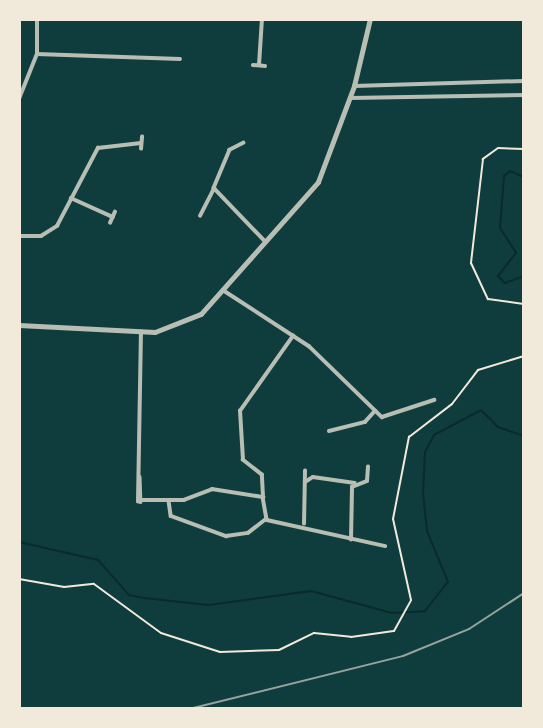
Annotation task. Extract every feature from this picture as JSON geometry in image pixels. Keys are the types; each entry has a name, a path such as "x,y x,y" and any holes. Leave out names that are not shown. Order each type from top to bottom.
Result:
{"street":[{"path":"19,99 37,54 37,19"},
{"path":"259,65 262,19"},
{"path":"19,325 141,332 186,325 223,290 317,182 354,86 370,19"},
{"path":"37,54 180,60"},
{"path":"253,65 265,66"},
{"path":"354,86 524,81"},
{"path":"399,85 399,94"},
{"path":"350,98 399,94 524,95"},
{"path":"141,149 142,137"},
{"path":"19,236 54,229 98,148 141,143"},
{"path":"200,216 230,150 244,143"},
{"path":"214,188 266,243"},
{"path":"71,198 114,214 110,223"},
{"path":"223,290 293,336 375,411 390,418 433,400"},
{"path":"141,332 142,500"},
{"path":"266,519 262,475 243,460 240,411 293,336"},
{"path":"329,431 365,422 375,411"},
{"path":"305,482 313,477 356,483 367,481 368,467"},
{"path":"305,471 304,524 310,533 385,545"},
{"path":"140,477 134,495 142,500 169,501 212,489 263,497"},
{"path":"351,540 356,483"},
{"path":"169,501 171,516 226,536 248,533 266,519 304,524"}],"path":[{"path":"524,149 498,148 483,159 471,263 488,299 524,304"},
{"path":"19,579 64,587 94,584 161,633 220,652 279,650 314,633 346,637 394,631 410,592 393,519 410,435 452,404 478,370 524,356"}],"waterway":[{"path":"524,177 510,171 504,176 500,228 516,253 498,276 505,283 524,276"},
{"path":"19,542 98,560 129,595 144,598 209,605 311,591 392,613 425,611 448,582 427,531 423,494 425,452 434,435 481,410 498,427 524,436"}],"railway":[{"path":"189,709 403,656 469,629 524,593"}]}
